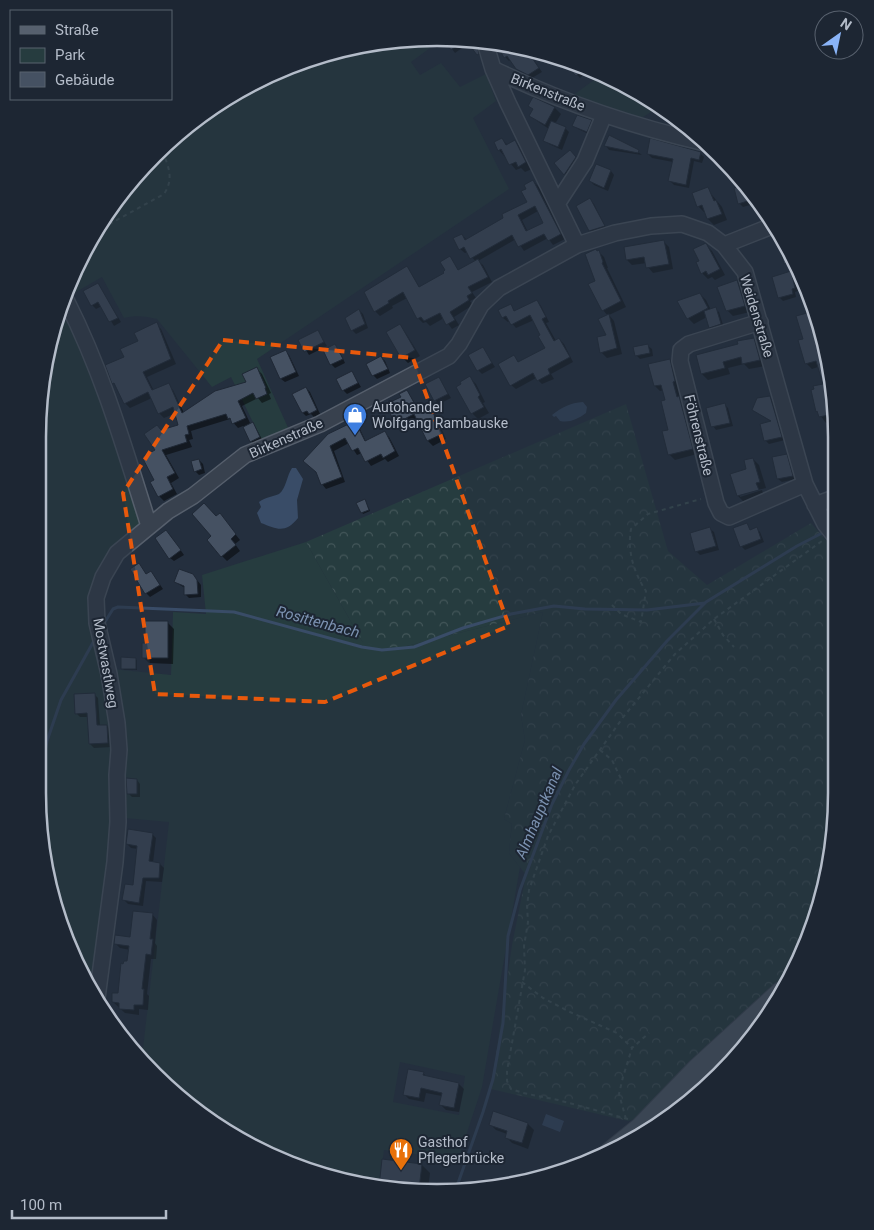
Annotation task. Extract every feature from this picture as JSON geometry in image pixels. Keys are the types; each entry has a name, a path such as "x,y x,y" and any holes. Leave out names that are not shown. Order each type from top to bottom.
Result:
{"main road":[{"path":"626,1134 763,1009"}],"street":[{"name":"Birkenstraße","path":"149,526 245,455 320,424 449,356 459,344 481,305 499,288 577,245 493,69 487,50"},
{"name":"Birkenstraße","path":"493,69 543,92 604,115 691,140"},
{"path":"557,204 584,161 604,115"},
{"name":"Weidenstraße","path":"577,245 624,231 651,226 682,224 708,233 724,245 745,272 805,484 828,532"},
{"path":"724,245 767,228"},
{"path":"69,306 96,364 123,441 149,526"},
{"name":"Föhrenstraße","path":"760,322 689,344 681,350 680,361 714,495 721,513 729,517 805,484"},
{"path":"815,505 828,500"},
{"name":"Mostwastlweg","path":"98,987 115,862 118,822 117,775 119,750 109,674 98,630 96,598 104,577 118,553 149,526"}],"path":[{"path":"110,224 164,194 170,186 170,176 164,158"},
{"path":"612,605 621,614 641,622 646,591 638,578 631,555 629,540 631,529 648,514 714,495"},
{"path":"636,1124 558,1100 511,1089 507,1080 507,1071 522,982 529,890 548,836 575,785 624,716 675,654 714,619 828,535"},
{"path":"714,619 723,635 734,648"},
{"path":"600,750 612,760 621,779"},
{"path":"522,982 550,1002 617,1033 632,1048"},
{"path":"636,1124 619,1094 632,1048 649,1033"}],"highlighted area":[{"path":"223,340 413,358 509,626 325,702 155,694 123,493"}],"green space":[{"path":"429,46 430,48 411,62 420,75 441,63 460,87 486,74 496,101 473,118 509,189 257,359 290,432 262,441 231,377 212,387 157,319 140,316 124,318 102,277 74,293 87,264 112,220 143,179 179,143 199,127 220,112 264,87 311,67 336,60 361,54 411,47"},
{"path":"595,80 652,111 643,117 632,119 604,106 572,96"},
{"path":"71,301 147,513 110,575 100,604 113,669 171,675 173,612 206,614 202,575 306,542 362,641 406,646 543,612 521,715 525,740 504,819 512,824 509,853 520,867 482,1087 458,1160 384,1150 380,1179 311,1163 264,1143 220,1118 179,1087 143,1051 169,822 125,818 104,996 76,943 67,919 54,869 47,819 46,793 47,411 54,361 64,323 67,320 65,317","holes":["400,1062 465,1076 459,1115 393,1102"]},
{"path":"626,404 668,551 707,585 811,523 828,542 827,819 820,869 807,919 787,966 751,1026 640,1117 628,1121 491,1089 512,945 526,875 509,853 512,824 504,819 525,740 521,715 543,612 406,646 381,648 362,641 306,542"},
{"path":"733,1049 695,1087 682,1097"}],"water":[{"path":"583,402 587,407 586,413 577,419 560,421 556,416 552,415 566,406"},
{"path":"292,468 296,468 303,479 297,500 298,518 289,526 281,529 261,523 257,513 261,507 259,502 281,492"},
{"path":"546,1114 564,1121 560,1132 542,1125"}],"building":[{"path":"472,48 478,49 479,54 477,55"},
{"path":"501,52 533,59 539,68 528,75 516,69 507,56 504,58"},
{"path":"570,70 579,73 576,76"},
{"path":"533,97 555,107 545,125 529,116 533,109 528,106"},
{"path":"577,115 592,120 587,132 572,126"},
{"path":"551,121 566,127 558,147 543,141"},
{"path":"609,135 639,150 638,153 604,146"},
{"path":"502,138 506,145 515,140 526,162 518,167 516,162 509,165 501,149 498,151 494,142"},
{"path":"650,138 701,152 699,160 691,158 686,185 668,181 673,159 647,154"},
{"path":"570,150 576,157 564,175 554,163"},
{"path":"596,164 611,170 604,188 589,181"},
{"path":"533,180 561,234 548,241 544,234 518,247 512,235 470,259 464,247 459,250 453,238 462,234 465,240 503,218 502,214 527,202 521,191 526,189 524,185","holes":["535,206 543,223 526,231 518,215"]},
{"path":"708,187 722,214 707,219 702,205 697,207 692,193"},
{"path":"737,187 748,201 738,204 734,188"},
{"path":"590,198 605,226 589,231 576,206"},
{"path":"664,240 669,264 646,268 644,257 626,260 624,247"},
{"path":"706,243 720,269 708,275 706,271 701,274 696,262 699,261 693,249"},
{"path":"596,249 597,251 599,250 602,263 621,301 602,311 588,284 595,281 585,254"},
{"path":"450,256 458,270 478,259 488,277 468,287 472,293 467,296 469,300 450,312 455,320 446,325 440,313 424,321 421,317 417,319 403,292 374,312 364,292 407,266 419,287 444,273 445,270 440,262"},
{"path":"790,271 795,288 792,289 793,294 778,298 772,277"},
{"path":"737,280 745,306 726,311 717,287"},
{"path":"98,283 118,318 109,322 98,302 91,306 83,291"},
{"path":"700,293 708,308 687,319 677,301"},
{"path":"537,300 546,317 542,319 554,341 559,338 570,357 548,369 550,374 537,381 533,373 510,386 498,364 514,355 518,362 545,348 530,315 511,325 506,316 502,318 498,310 511,304 514,311"},
{"path":"716,307 721,324 709,328 704,311"},
{"path":"359,309 365,324 351,331 345,318"},
{"path":"808,313 820,361 827,415 819,417 816,412 811,390 814,389 813,386 823,384 816,361 805,364 798,340 803,339 796,316"},
{"path":"609,314 617,348 600,353 597,337 606,335 598,319"},
{"path":"157,322 171,359 143,372 152,390 169,383 182,413 215,391 246,382 242,374 257,367 267,394 256,399 253,393 238,401 246,418 232,424 226,414 187,426 189,434 185,435 187,442 162,450 175,473 167,477 173,489 158,497 150,482 154,480 142,457 155,450 144,434 157,425 161,430 178,425 173,407 158,414 148,392 124,404 114,383 112,384 105,365 124,357 120,349 138,341 134,333"},
{"path":"400,324 415,350 401,358 386,332"},
{"path":"318,330 324,342 304,352 298,340"},
{"path":"754,338 760,360 742,364 741,357 723,362 725,368 701,374 696,355 738,344 737,341"},
{"path":"335,344 343,359 330,365 323,350"},
{"path":"648,344 650,353 635,356 633,347"},
{"path":"483,347 492,363 477,371 468,355"},
{"path":"286,350 296,372 280,379 270,357"},
{"path":"381,356 388,369 372,376 366,364"},
{"path":"670,359 675,381 673,382 677,397 679,396 693,449 668,455 662,431 668,430 661,401 665,400 661,385 654,386 648,364"},
{"path":"352,371 358,383 342,391 336,379"},
{"path":"470,376 484,407 471,414 456,387"},
{"path":"439,377 448,394 434,401 425,384"},
{"path":"306,387 317,410 309,414 307,411 302,413 292,394"},
{"path":"407,390 417,408 429,402 442,434 427,441 414,414 395,424 386,404 401,397 399,394"},
{"path":"770,396 782,437 764,441 760,424 771,421 752,410 757,398"},
{"path":"725,403 730,423 711,427 706,408"},
{"path":"355,421 365,441 385,431 395,451 383,458 381,454 365,462 358,448 352,451 345,438 330,446 342,477 321,485 316,472 303,461 328,434"},
{"path":"253,422 260,437 250,442 243,427"},
{"path":"787,454 793,476 777,479 772,457"},
{"path":"753,458 760,482 756,483 759,490 737,496 730,474 746,469 744,460"},
{"path":"199,459 202,469 194,472 191,461"},
{"path":"365,499 369,510 361,513 356,503"},
{"path":"204,503 216,516 220,513 236,534 231,539 236,545 221,557 207,540 211,536 192,514"},
{"path":"747,523 750,530 757,527 761,539 740,547 733,528"},
{"path":"710,527 716,546 695,552 690,533"},
{"path":"166,530 181,550 169,559 155,538"},
{"path":"139,563 146,574 151,571 160,585 145,594 130,569"},
{"path":"179,569 193,574 197,580 198,594 184,595 184,586 174,582"},
{"path":"145,621 168,621 168,658 142,658 142,643 145,643"},
{"path":"121,657 136,658 136,669 121,669"},
{"path":"95,693 97,725 107,725 108,743 89,744 87,713 75,714 74,694"},
{"path":"126,778 137,779 137,794 127,794"},
{"path":"128,829 153,833 149,861 160,863 159,878 143,878 139,903 122,900 125,884 133,885 137,846 126,844"},
{"path":"133,911 153,913 150,939 153,939 151,955 146,954 142,989 144,989 143,1005 134,1005 134,1010 119,1009 119,1003 112,1002 112,993 118,993 121,963 123,964 124,961 127,961 129,946 114,944 115,935 130,937"},
{"path":"408,1069 424,1072 423,1075 459,1083 454,1108 439,1105 442,1093 421,1088 419,1098 403,1095"},
{"path":"493,1111 528,1123 522,1143 505,1138 507,1131 489,1125"},
{"name":"Gasthof Pflegerbrücke","path":"382,1159 422,1164 420,1183 380,1179"}],"waterway":[{"name":"Almhauptkanal","path":"458,1183 493,1079 503,1023 508,936 520,890 552,804 569,770 584,744 616,700 667,641 706,602 797,546 826,531"},
{"name":"Rosittenbach","path":"103,625 113,609 118,607 234,612 362,647 382,650 414,647 463,628 511,614 554,606 585,609 647,610 705,603"},
{"name":"Rosittenbach","path":"46,746 61,700 95,639"}],"place":[{"name":"Autohandel Wolfgang Rambauske","path":"355,436"},
{"name":"Gasthof Pflegerbrücke","path":"401,1171"}]}
